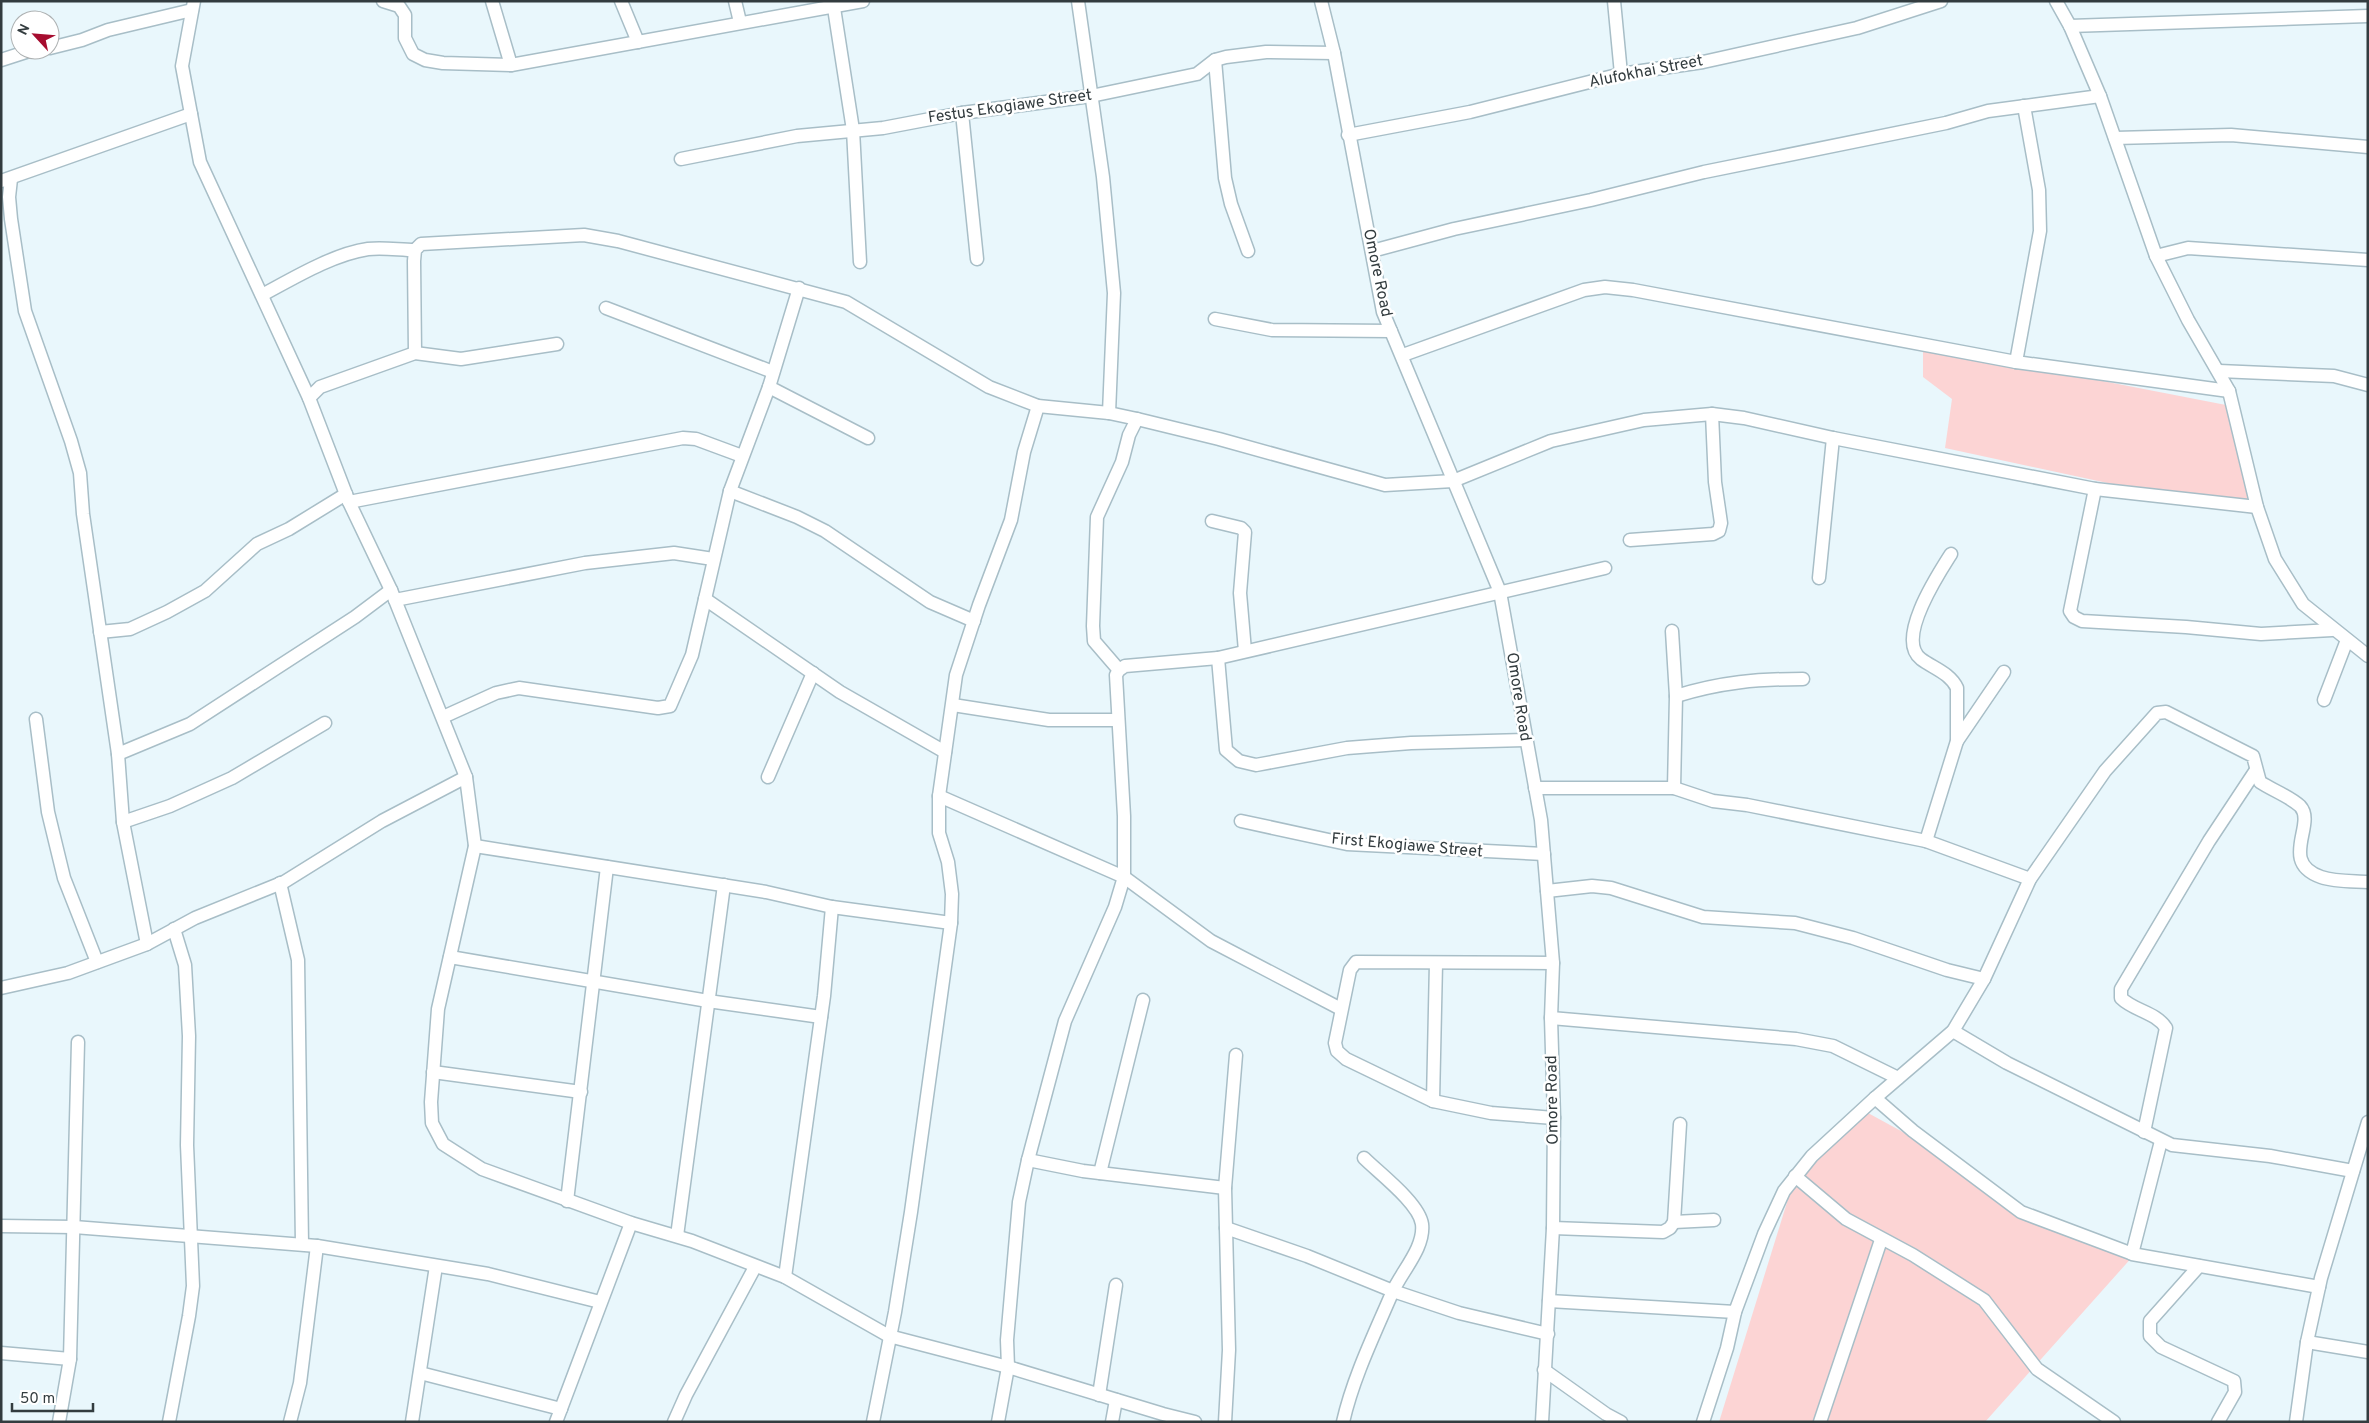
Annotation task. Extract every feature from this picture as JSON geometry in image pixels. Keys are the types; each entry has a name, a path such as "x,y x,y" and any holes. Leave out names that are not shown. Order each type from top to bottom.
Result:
{"street":[{"path":"383,1 400,6 405,15 404,38 413,54 424,60 511,65 740,22 834,8 857,2"},
{"path":"492,1 511,65"},
{"path":"621,1 638,42"},
{"path":"735,1 740,22"},
{"path":"1078,1 1103,177 1114,293 1108,413"},
{"name":"Omore Road","path":"1321,1 1334,53 1383,312 1500,592 1535,788 1548,891 1553,963 1551,1018 1554,1118 1553,1228 1542,1422"},
{"path":"1614,1 1621,74"},
{"name":"Alufokhai Street","path":"1348,135 1470,112 1621,74 1703,62 1847,30 1941,1"},
{"path":"2056,1 2070,26 2100,96 2156,256 2188,320 2229,391 2257,507 2275,560 2303,604 2332,630 2368,656"},
{"path":"60,46 193,6 182,66 200,162 309,398 347,498 393,595 466,777 475,846 438,1009 433,1072 432,1123 443,1144 482,1169 566,1201 676,1236 785,1277 890,1336 1008,1367 1195,1422"},
{"path":"834,8 853,130 860,262"},
{"path":"2070,26 2368,16"},
{"name":"Festus Ekogiawe Street","path":"681,159 797,136 883,128 962,112 1091,96 1197,74 1216,60 1266,52 1334,53"},
{"path":"1216,60 1225,178 1231,204 1248,251"},
{"path":"1372,251 1454,229 1591,200 1704,172 1946,123 1988,111 2100,96"},
{"path":"2016,362 2040,231 2041,210 2024,106"},
{"path":"962,112 976,259"},
{"path":"147,944 123,822 118,754 80,474 71,441 25,311 6,180 191,114"},
{"path":"2115,138 2231,135 2368,147"},
{"path":"262,295 312,269 368,249 414,250 421,244 584,235 618,240 846,302 989,387 1038,406 1108,413 1138,419 1220,439 1385,485 1453,481 1551,441 1644,420 1712,414 1744,418 1833,438 2095,489 2257,507"},
{"path":"2156,256 2188,248 2368,260"},
{"path":"414,250 415,353"},
{"path":"1402,355 1584,290 1605,287 1634,290 2016,362 2229,391"},
{"path":"442,717 496,693 519,688 658,708 670,706 692,655 730,491 769,387 799,288"},
{"path":"606,308 773,372"},
{"path":"1215,319 1272,330 1391,331"},
{"path":"309,398 320,387 415,353 461,359 557,344"},
{"path":"2219,371 2334,376 2368,385"},
{"path":"769,387 868,438"},
{"path":"872,1422 890,1336 911,1212 951,923 952,894 948,862 939,833 939,796 956,675 1011,520 1024,452 1038,406"},
{"path":"1630,540 1713,534 1719,531 1721,523 1715,482 1712,414"},
{"path":"1119,670 1094,641 1097,517 1122,462 1129,435 1138,419"},
{"path":"100,632 130,630 167,612 205,591 257,544 347,498 684,438 696,439 742,456"},
{"path":"1819,578 1833,438"},
{"path":"2095,489 2070,611 2074,617 2082,621 2186,627 2261,634 2332,630"},
{"path":"730,491 797,517 825,531 930,602 974,621"},
{"path":"1212,520 1241,528 1245,532 1240,592 1245,651"},
{"path":"118,754 190,724 355,617 393,595 585,563 674,553 713,559"},
{"path":"1951,554 1928,593 1914,628 1914,646 1919,658 1953,680 1957,688 1957,741"},
{"path":"998,1422 1008,1367 1007,1340 1019,1202 1028,1160 1066,1020 1115,907 1124,877 1124,816 1117,720 1116,675 1119,670 1125,666 1144,663 1218,658 1605,568"},
{"path":"705,599 840,692 945,752"},
{"path":"1672,631 1676,696 1674,788"},
{"path":"2324,700 2347,640"},
{"path":"1218,658 1226,750 1238,761 1256,765 1347,748 1411,743 1525,740"},
{"path":"1926,841 1957,741 2004,672"},
{"path":"768,777 813,673"},
{"path":"1676,696 1699,689 1755,679 1804,679"},
{"path":"953,705 1050,720 1117,720"},
{"path":"1703,1422 1727,1348 1735,1312 1770,1219 1784,1191 1812,1156 1875,1098 1953,1031 1984,979 2030,878 2105,771 2157,713 2166,712 2253,756 2260,782 2301,807 2304,817 2299,846 2301,860 2309,870 2322,877 2368,882"},
{"path":"36,719 48,812 64,878 97,962"},
{"path":"123,822 170,806 232,778 325,723"},
{"path":"2144,1132 2166,1028 2162,1021 2126,1003 2121,998 2121,989 2209,841 2256,770"},
{"path":"1,988 68,973 147,944 195,918 280,883 382,821 466,777"},
{"path":"1535,788 1674,788 1713,801 1747,805 1926,841 2030,878"},
{"path":"939,796 1124,877 1211,941 1341,1009"},
{"name":"First Ekogiawe Street","path":"1241,821 1347,844 1544,854"},
{"path":"475,846 766,892 832,907 951,923"},
{"path":"566,1201 581,1092 607,867"},
{"path":"280,883 298,960 302,1244"},
{"path":"676,1236 724,885"},
{"path":"1548,891 1592,886 1611,888 1703,917 1796,922 1853,938 1947,970 1984,979"},
{"path":"785,1277 821,1017 832,907"},
{"path":"169,1422 192,1294 187,1145 189,1036 185,965 174,929"},
{"path":"450,957 708,1001 821,1017"},
{"path":"1553,963 1356,962 1350,970 1335,1043 1337,1051 1346,1060 1433,1101 1491,1113 1554,1118"},
{"path":"1433,1101 1436,963"},
{"path":"1100,1173 1143,1000"},
{"path":"1551,1018 1796,1039 1833,1046 1898,1078"},
{"path":"1953,1031 2007,1063 2172,1145 2270,1156 2352,1171"},
{"path":"58,1422 70,1359 78,1042"},
{"path":"1225,1422 1229,1350 1226,1188 1236,1055"},
{"path":"433,1072 581,1092"},
{"path":"1875,1098 1913,1131 2021,1212 2130,1253 2319,1287"},
{"path":"2296,1422 2308,1342 2319,1287 2368,1122"},
{"path":"1553,1228 1663,1232 1670,1228 1674,1222 1680,1124"},
{"path":"2130,1253 2161,1141"},
{"path":"1343,1422 1348,1399 1393,1291 1419,1244 1422,1223 1415,1208 1364,1158"},
{"path":"1028,1160 1100,1173 1226,1188"},
{"path":"1795,1176 1846,1219 1881,1240 1913,1255 1984,1300 2036,1369 2114,1422"},
{"path":"1674,1222 1714,1220"},
{"path":"556,1422 631,1223"},
{"path":"1,1226 74,1227 302,1244 488,1274 600,1302"},
{"path":"1226,1228 1307,1256 1393,1291 1459,1313 1548,1334"},
{"path":"1820,1422 1881,1240"},
{"path":"290,1422 300,1383 317,1246"},
{"path":"412,1422 436,1266"},
{"path":"2198,1266 2159,1308 2150,1321 2148,1329 2150,1336 2161,1347 2234,1381 2235,1392 2218,1422"},
{"path":"674,1422 686,1395 755,1267"},
{"path":"1099,1395 1116,1285"},
{"path":"1549,1301 1735,1312"},
{"path":"2308,1342 2368,1352"},
{"path":"1,1353 70,1359"},
{"path":"1544,1370 1606,1414 1622,1422"},
{"path":"420,1372 561,1409"},
{"path":"1112,1422 1116,1400"}],"shaded area":[{"path":"1923,346 2226,405 2261,516 1945,448 1952,399 1923,377"},
{"path":"1868,1113 1901,1131 2021,1210 2134,1255 1985,1422 1719,1422 1793,1183"}]}
